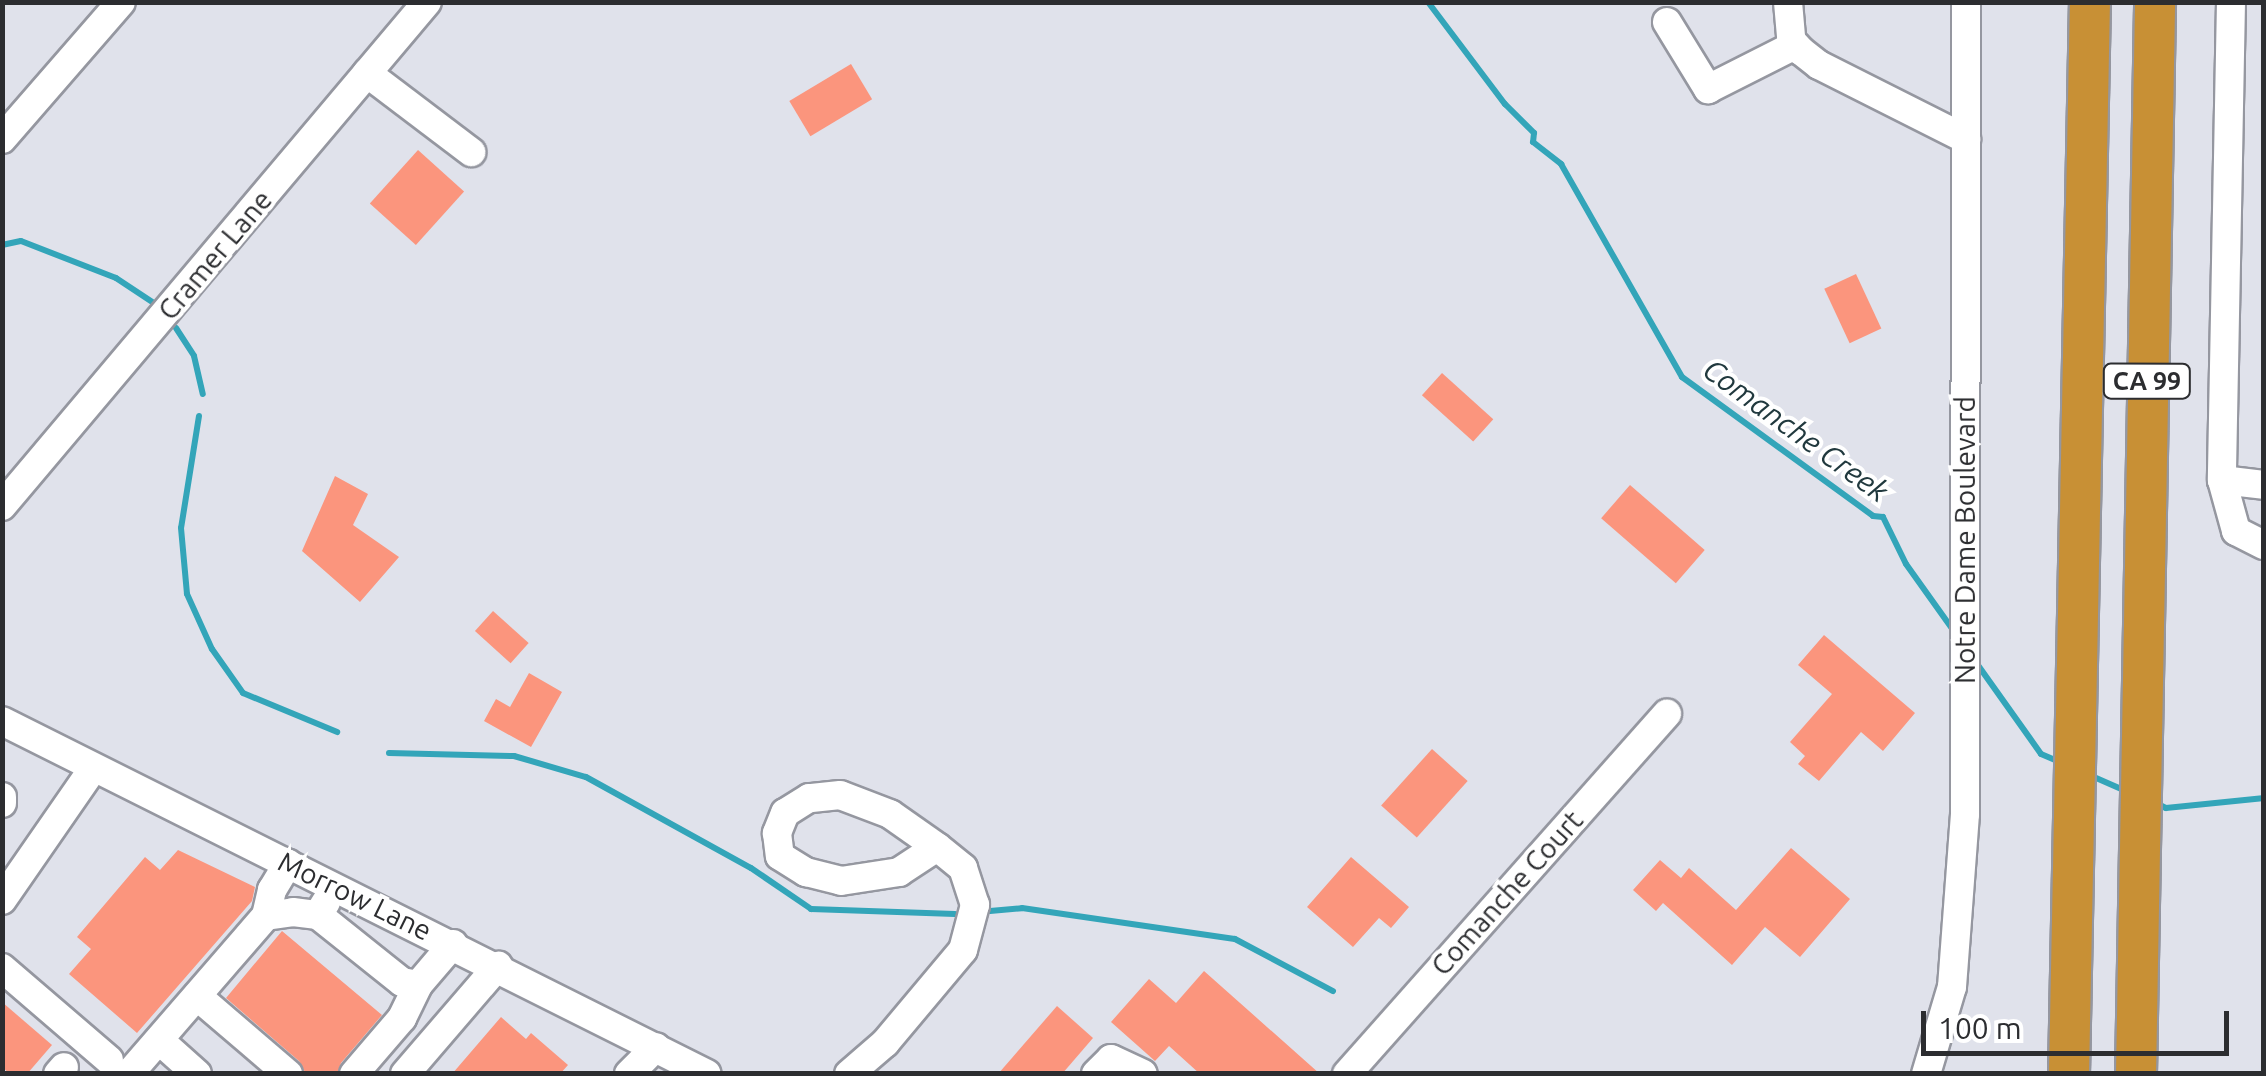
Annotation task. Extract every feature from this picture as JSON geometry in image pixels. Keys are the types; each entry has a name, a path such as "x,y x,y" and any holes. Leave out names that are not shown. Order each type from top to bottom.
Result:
{"highway":[{"name":"CA 99","path":"2069,1074 2090,2"},
{"name":"CA 99","path":"2136,1074 2154,2"}],"street":[{"path":"2,138 121,2"},
{"name":"Cramer Lane","path":"2,506 427,2"},
{"path":"1788,2 1788,25 1795,45 1819,65 1966,138"},
{"name":"Notre Dame Boulevard","path":"1926,1074 1952,988 1964,814 1966,2"},
{"path":"2231,2 2222,480 2236,531 2264,546"},
{"path":"1667,22 1708,90 1795,45"},
{"path":"366,72 471,152"},
{"path":"2222,480 2264,485"},
{"name":"Comanche Court","path":"1347,1074 1668,714"},
{"name":"Morrow Lane","path":"2,721 92,770 498,966 708,1074"},
{"path":"2,900 92,770"},
{"path":"850,1074 885,1043 963,950 975,905 962,868 937,846 890,814 840,795 809,798 785,814 777,833 780,856 806,872 841,882 899,872 937,846"},
{"path":"2,968 119,1067 158,1040 266,916 272,890 288,863"},
{"path":"318,916 335,886"},
{"path":"266,916 293,912 318,916 402,982 418,985"},
{"path":"354,1074 402,1018 418,985 453,944"},
{"path":"405,1074 498,966"},
{"path":"196,996 288,1074"},
{"path":"158,1040 196,1074"},
{"path":"628,1074 656,1047"},
{"path":"1096,1074 1111,1058 1144,1074"}],"building":[{"path":"851,64 872,99 810,136 789,101"},
{"path":"418,150 464,191 416,245 370,204"},
{"path":"1856,274 1881,328 1850,343 1824,289"},
{"path":"1442,373 1493,419 1473,441 1422,395"},
{"path":"335,476 368,494 353,525 399,557 360,602 302,551"},
{"path":"1630,485 1705,550 1676,583 1601,518"},
{"path":"493,611 529,643 511,663 475,631"},
{"path":"1824,635 1915,713 1883,751 1861,732 1819,781 1798,764 1805,756 1790,742 1832,694 1798,665"},
{"path":"529,673 562,692 531,747 484,721 496,699 510,707"},
{"path":"1432,749 1468,781 1417,838 1381,805"},
{"path":"1791,848 1850,899 1800,957 1765,927 1732,965 1663,903 1656,911 1633,890 1660,860 1681,878 1689,868 1736,910"},
{"path":"178,850 255,887 252,901 137,1033 69,974 91,949 77,937 145,857 160,870"},
{"path":"1351,857 1409,907 1391,928 1379,918 1353,947 1307,907"},
{"path":"282,931 382,1015 341,1063 337,1074 306,1074 299,1061 226,998"},
{"path":"1204,971 1320,1074 1200,1074 1169,1046 1155,1061 1111,1022 1149,979 1176,1003"},
{"path":"2,1002 52,1045 27,1074 10,1074 2,1067"},
{"path":"1057,1006 1093,1038 1062,1074 998,1074"},
{"path":"501,1017 526,1039 531,1033 568,1065 560,1074 452,1074"}],"waterway":[{"name":"Comanche Creek","path":"1428,2 1505,104 1534,133 1533,142 1561,164 1682,377 1873,516 1883,517 1906,564 1956,634"},
{"path":"2,245 21,241 116,278 160,307"},
{"path":"176,328 194,356 203,394"},
{"path":"199,416 181,528 187,594 212,649 243,693 337,732"},
{"name":"Comanche Creek","path":"1975,661 2041,754 2062,763"},
{"path":"389,753 514,756 586,777 751,868 811,909 955,914"},
{"name":"Comanche Creek","path":"2087,774 2126,791"},
{"name":"Comanche Creek","path":"2156,803 2166,808 2264,798"},
{"path":"990,911 1022,908 1235,939 1333,991"}]}
